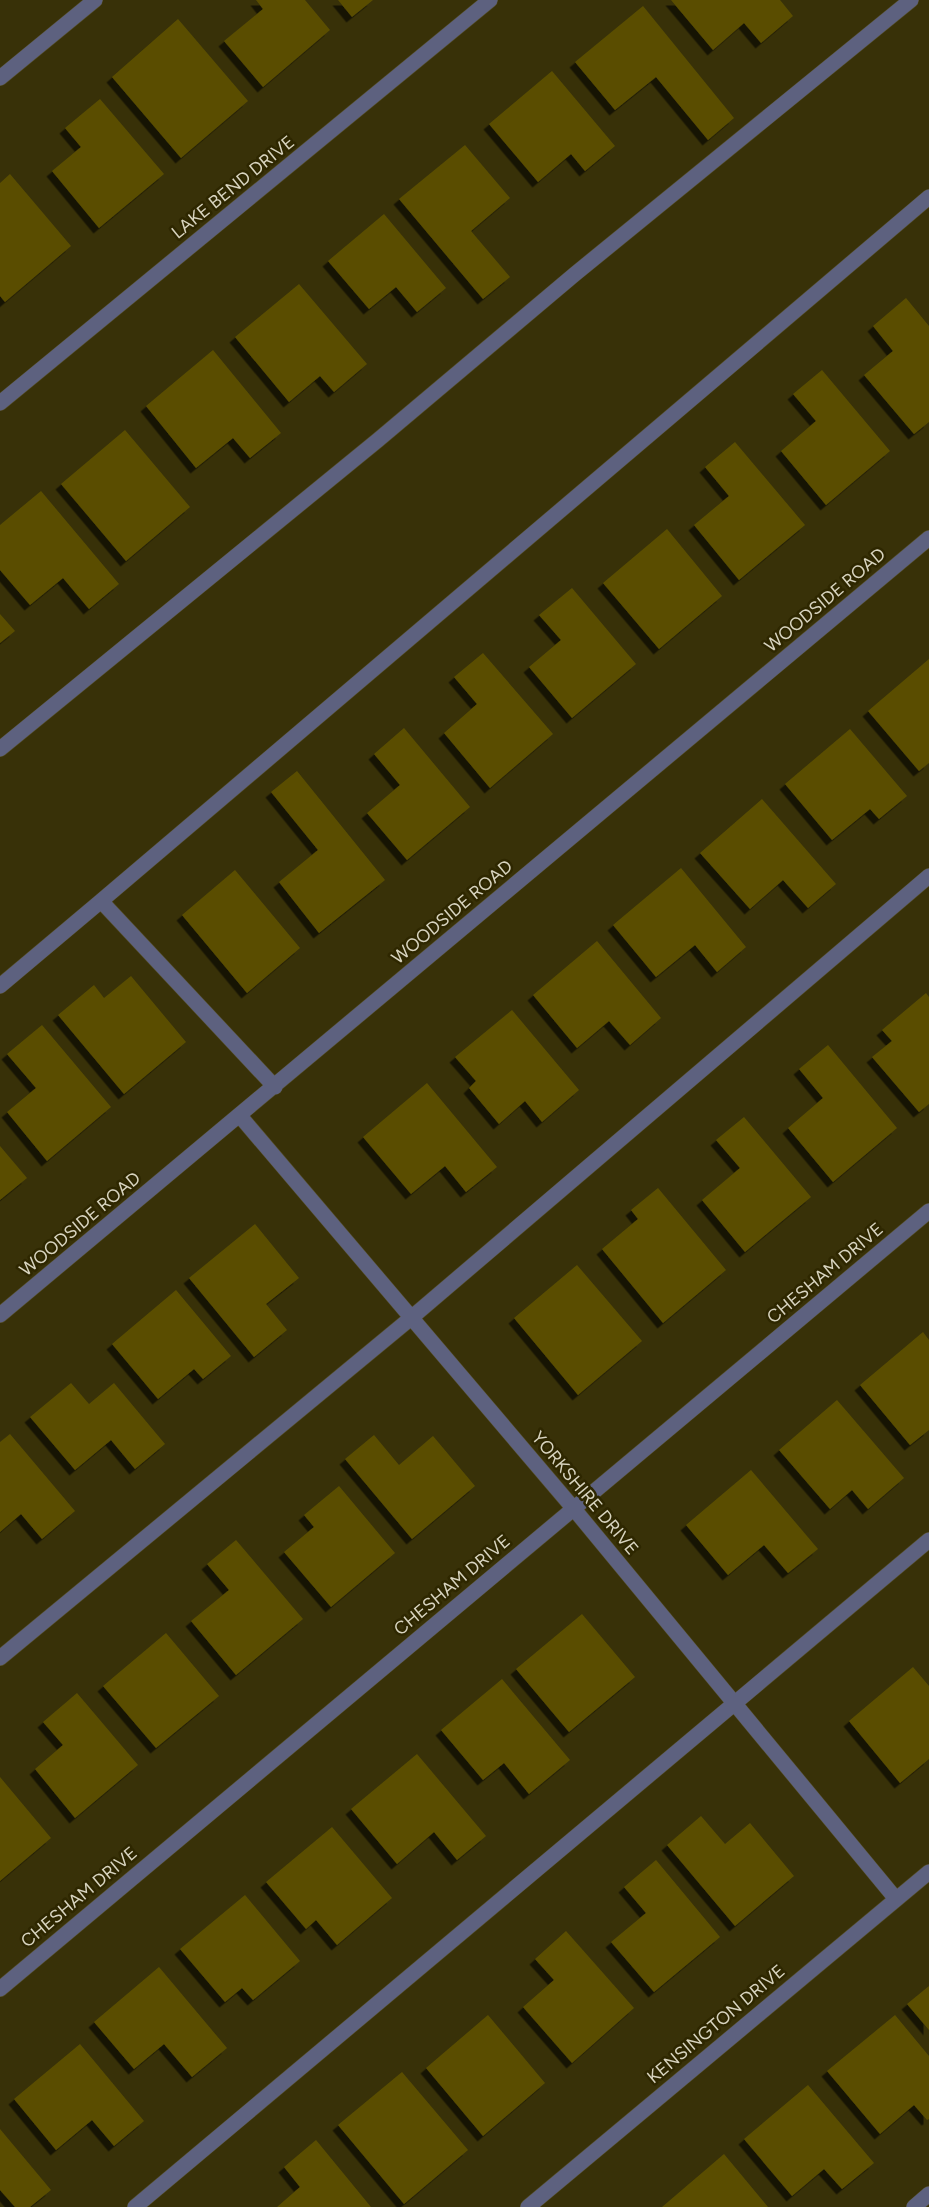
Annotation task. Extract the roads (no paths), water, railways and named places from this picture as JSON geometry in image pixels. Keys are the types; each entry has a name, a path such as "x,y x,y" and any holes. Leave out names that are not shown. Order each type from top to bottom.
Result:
{"street":[{"path":"0,78 95,0"},
{"name":"LAKE BEND DRIVE","path":"0,403 490,0"},
{"path":"0,748 911,0"},
{"path":"0,986 929,197"},
{"name":"WOODSIDE ROAD","path":"0,1315 929,538"},
{"path":"0,1658 411,1318 929,876"},
{"path":"101,901 275,1087"},
{"name":"YORKSHIRE DRIVE","path":"240,1116 574,1509 896,1899"},
{"name":"CHESHAM DRIVE","path":"0,1989 929,1211"},
{"path":"135,2207 929,1540"},
{"name":"KENSINGTON DRIVE","path":"528,2207 929,1872"},
{"path":"914,2207 929,2194"}]}
